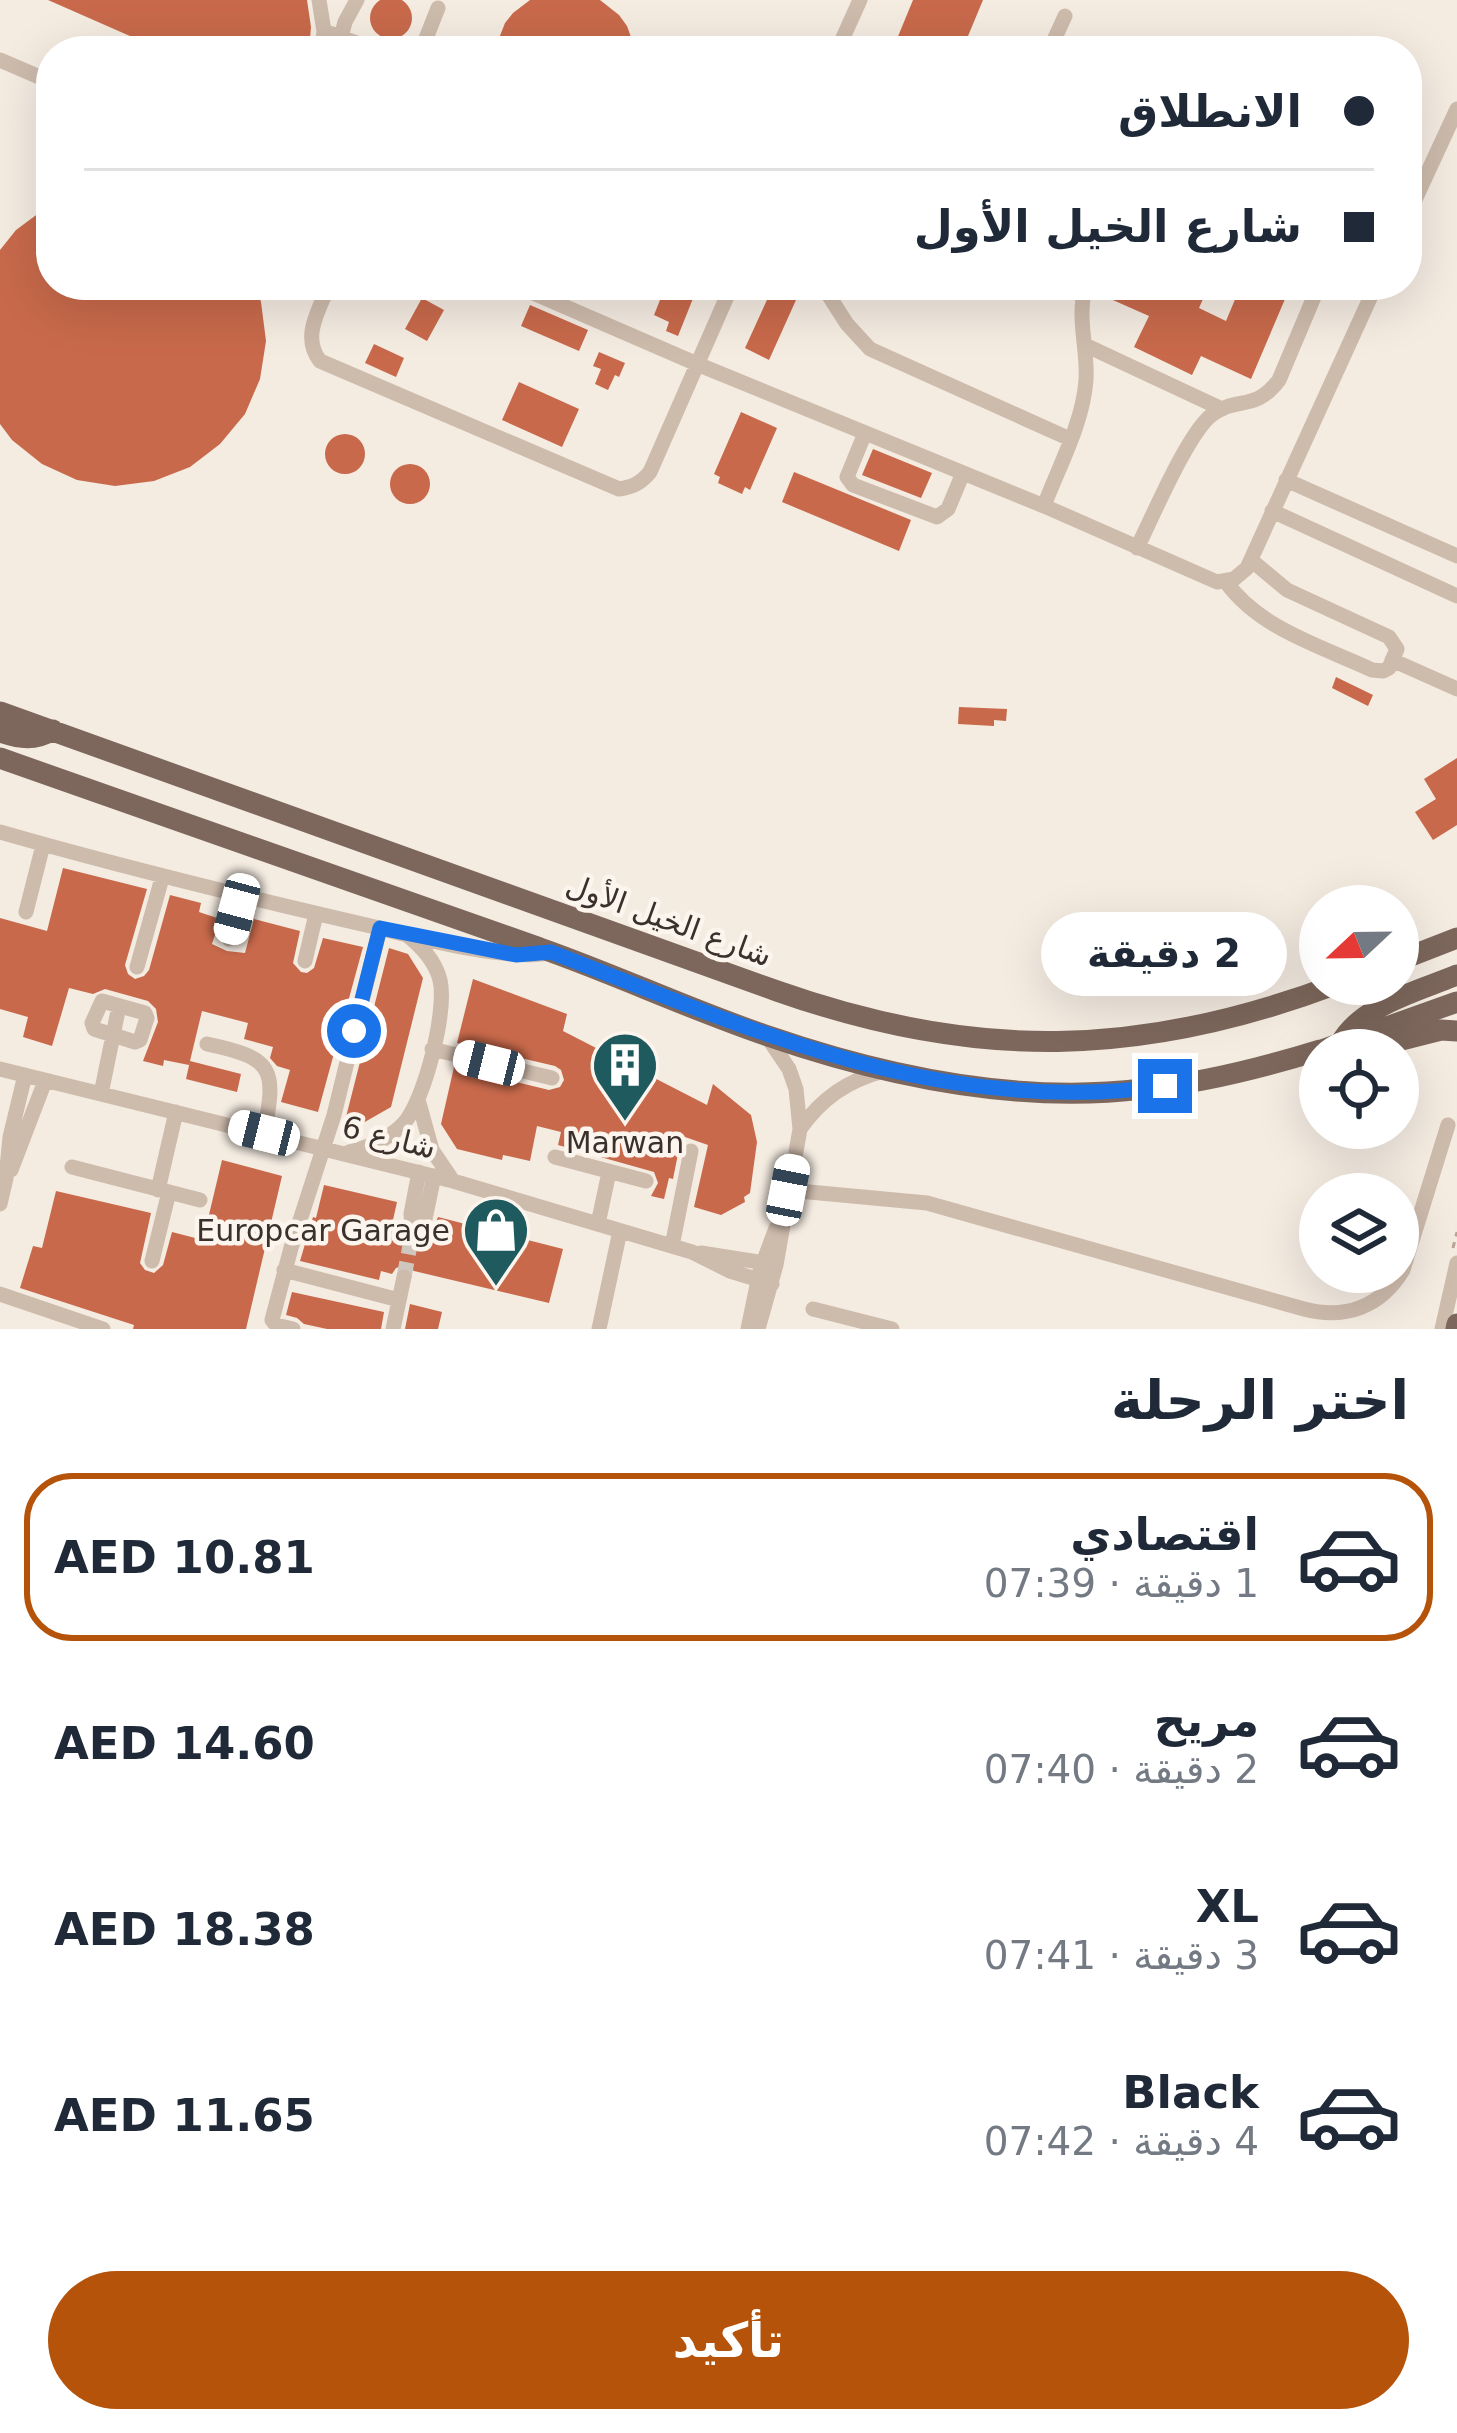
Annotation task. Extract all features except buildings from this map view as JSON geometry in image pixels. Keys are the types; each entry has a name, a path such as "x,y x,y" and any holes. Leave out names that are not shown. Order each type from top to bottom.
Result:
{"main road":[{"name":"شارع الخيل الأول","path":"0,712 777,992 902,1028 994,1041 1106,1040 1236,1017 1299,996"},
{"path":"0,732 25,739 53,730"},
{"path":"0,758 551,952 766,1036 884,1071 1032,1092 1082,1093 1191,1083 1299,1058"},
{"path":"1419,953 1448,941 1457,921"},
{"path":"1352,1029 1376,1011 1457,975"},
{"path":"1390,1029 1457,1002"},
{"path":"1419,1034 1457,1030"}],"street":[{"path":"341,36 357,0"},
{"path":"844,36 860,0"},
{"path":"427,36 437,8"},
{"path":"1056,36 1065,16"},
{"path":"0,60 36,76"},
{"path":"1422,173 1457,109"},
{"path":"323,300 310,340 320,361 619,490 642,482 650,472 725,300"},
{"path":"550,300 1044,506 1208,580 1226,581 1241,574 1251,560 1369,300"},
{"path":"832,300 870,349 1070,439"},
{"path":"1044,506 1084,395 1083,300"},
{"path":"1137,548 1195,434 1211,415 1246,404 1270,391 1279,380 1313,300"},
{"path":"1085,345 1222,409"},
{"path":"865,433 847,477 853,485 937,517 948,509 963,473"},
{"path":"1286,480 1457,556"},
{"path":"1273,511 1457,596"},
{"path":"1226,581 1245,605 1270,622 1372,670 1389,668 1397,649 1389,637 1287,590 1251,560"},
{"path":"1392,660 1457,689"},
{"path":"0,832 162,878 405,934 516,955 551,952"},
{"path":"26,912 43,845"},
{"path":"137,967 162,878"},
{"path":"229,940 241,896"},
{"path":"305,961 316,914"},
{"path":"293,1329 273,1322 284,1270 324,1148 380,928"},
{"path":"345,1153 384,1140 419,1103 438,1027 441,983 422,947 405,934"},
{"path":"100,1001 145,1013 139,1042 113,1035 94,1029 100,1001"},
{"path":"101,1094 113,1035"},
{"path":"748,1329 784,1212 800,1129 800,1109 789,1069 766,1036"},
{"path":"207,1044 242,1052 263,1066 272,1090 264,1133"},
{"path":"432,1048 552,1078"},
{"name":"شارع 6","path":"0,1069 453,1181 692,1252 770,1264"},
{"path":"800,1129 827,1097 863,1076 884,1071"},
{"path":"7,1178 8,1147 25,1076"},
{"path":"0,1204 45,1081"},
{"path":"419,1103 432,1150 453,1181"},
{"path":"152,1261 176,1112"},
{"path":"788,1190 927,1203 1304,1310 1342,1313 1378,1299 1403,1270 1448,1125"},
{"path":"672,1246 692,1151"},
{"path":"555,1157 646,1181"},
{"path":"72,1167 200,1200"},
{"path":"598,1224 609,1172"},
{"path":"413,1232 425,1219 426,1174"},
{"path":"599,1329 620,1231"},
{"name":"شارع 6","path":"692,1252 765,1282"},
{"path":"1442,1329 1457,1263"},
{"path":"284,1270 399,1300"},
{"path":"393,1329 404,1277"},
{"path":"758,1329 765,1282"},
{"path":"0,1294 104,1329"},
{"path":"813,1309 892,1329"}],"tunnel":[{"path":"404,1277 412,1235"}],"place":[{"name":"Marwan","path":"625,1124"},
{"name":"Europcar Garage","path":"496,1289"}],"route":[{"path":"354,1031 380,928 516,955 551,952 766,1036 884,1071 1032,1092 1165,1086"}]}
